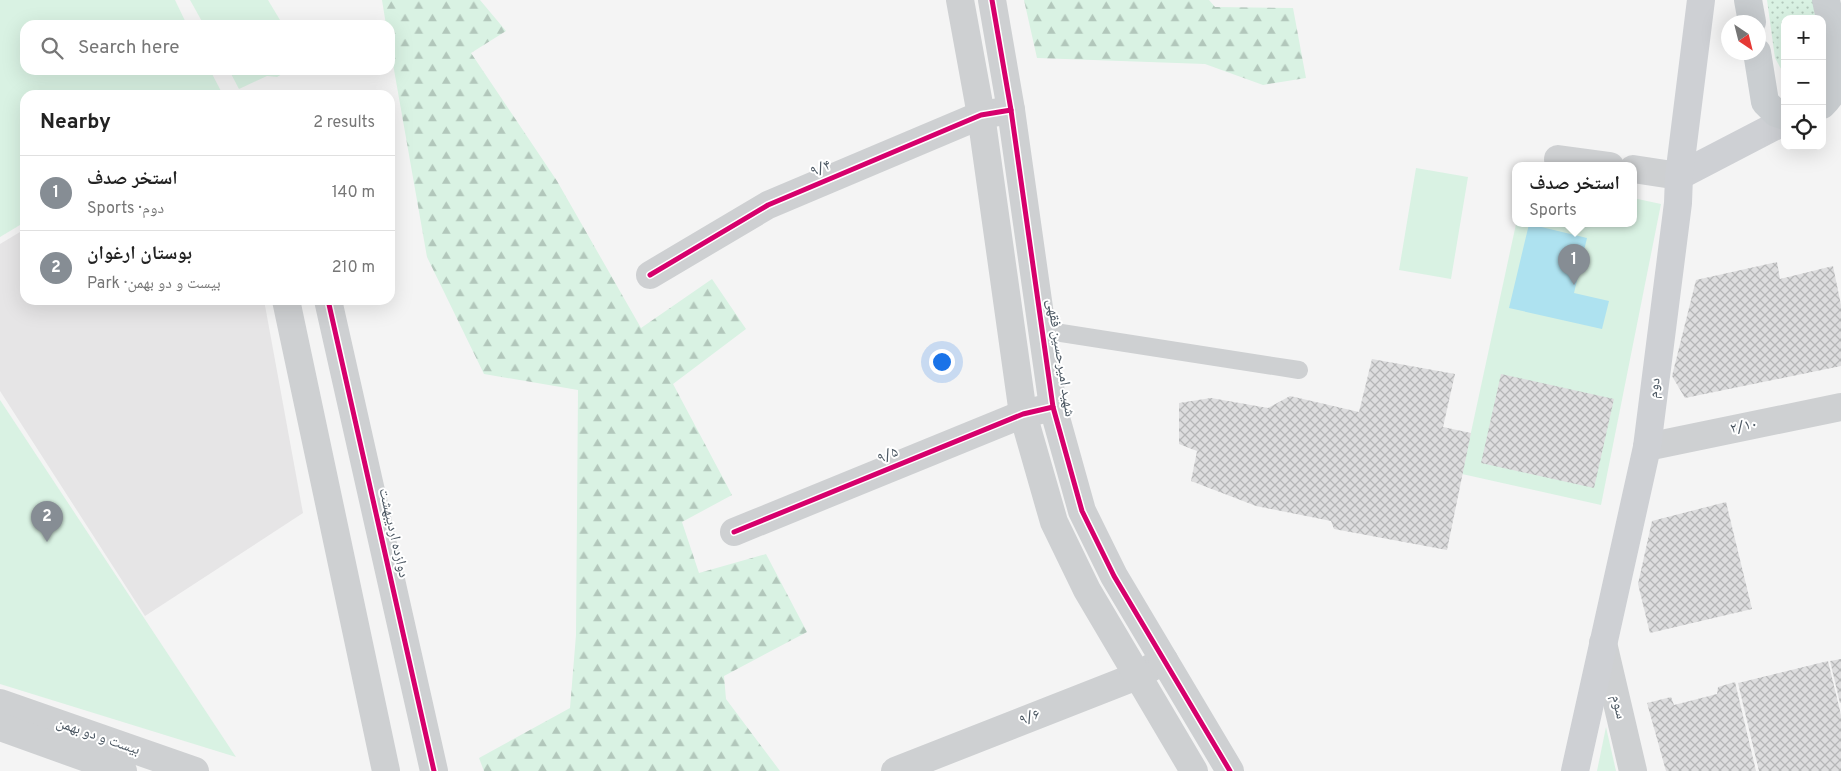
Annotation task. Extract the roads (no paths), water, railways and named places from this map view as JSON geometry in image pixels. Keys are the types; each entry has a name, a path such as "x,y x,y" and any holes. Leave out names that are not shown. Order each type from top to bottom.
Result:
{"main road":[{"name":"دوم","path":"1575,771 1647,447 1678,203 1679,176 1701,0"},
{"path":"1748,0 1751,15"},
{"path":"1826,0 1839,64 1838,80 1831,95 1826,101"},
{"path":"1758,60 1765,102 1776,113 1781,115"},
{"path":"1679,176 1781,123"}],"street":[{"path":"960,0 981,115 1023,414 1054,522 1087,590 1194,771"},
{"name":"شهید امیرحسین فقهی","path":"992,0 1011,110 1053,407 1082,511 1114,576 1230,771"},
{"name":"۹/۴","path":"650,276 768,205 981,115 1011,110"},
{"path":"1558,159 1580,162"},
{"path":"1637,170 1679,176"},
{"path":"287,305 386,771"},
{"name":"دوازده اردیبهشت","path":"329,305 434,771"},
{"name":"۹/۵","path":"734,532 1023,414 1053,407"},
{"name":"۲/۱۰","path":"1647,447 1841,407"},
{"name":"سوم","path":"1602,643 1633,771"},
{"name":"۹/۶","path":"895,771 1137,676 1164,660"},
{"name":"بیست و دو بهمن","path":"0,703 195,771"},
{"name":"بیست و دو بهمن","path":"0,728 123,771"}],"lane":[{"path":"1042,330 1299,370"}],"water":[{"path":"1528,227 1541,227 1587,238 1574,293 1609,301 1602,329 1509,308"}],"place":[{"name":"استخر صدف","path":"1574,285"},
{"name":"بوستان ارغوان","path":"47,542"}]}
